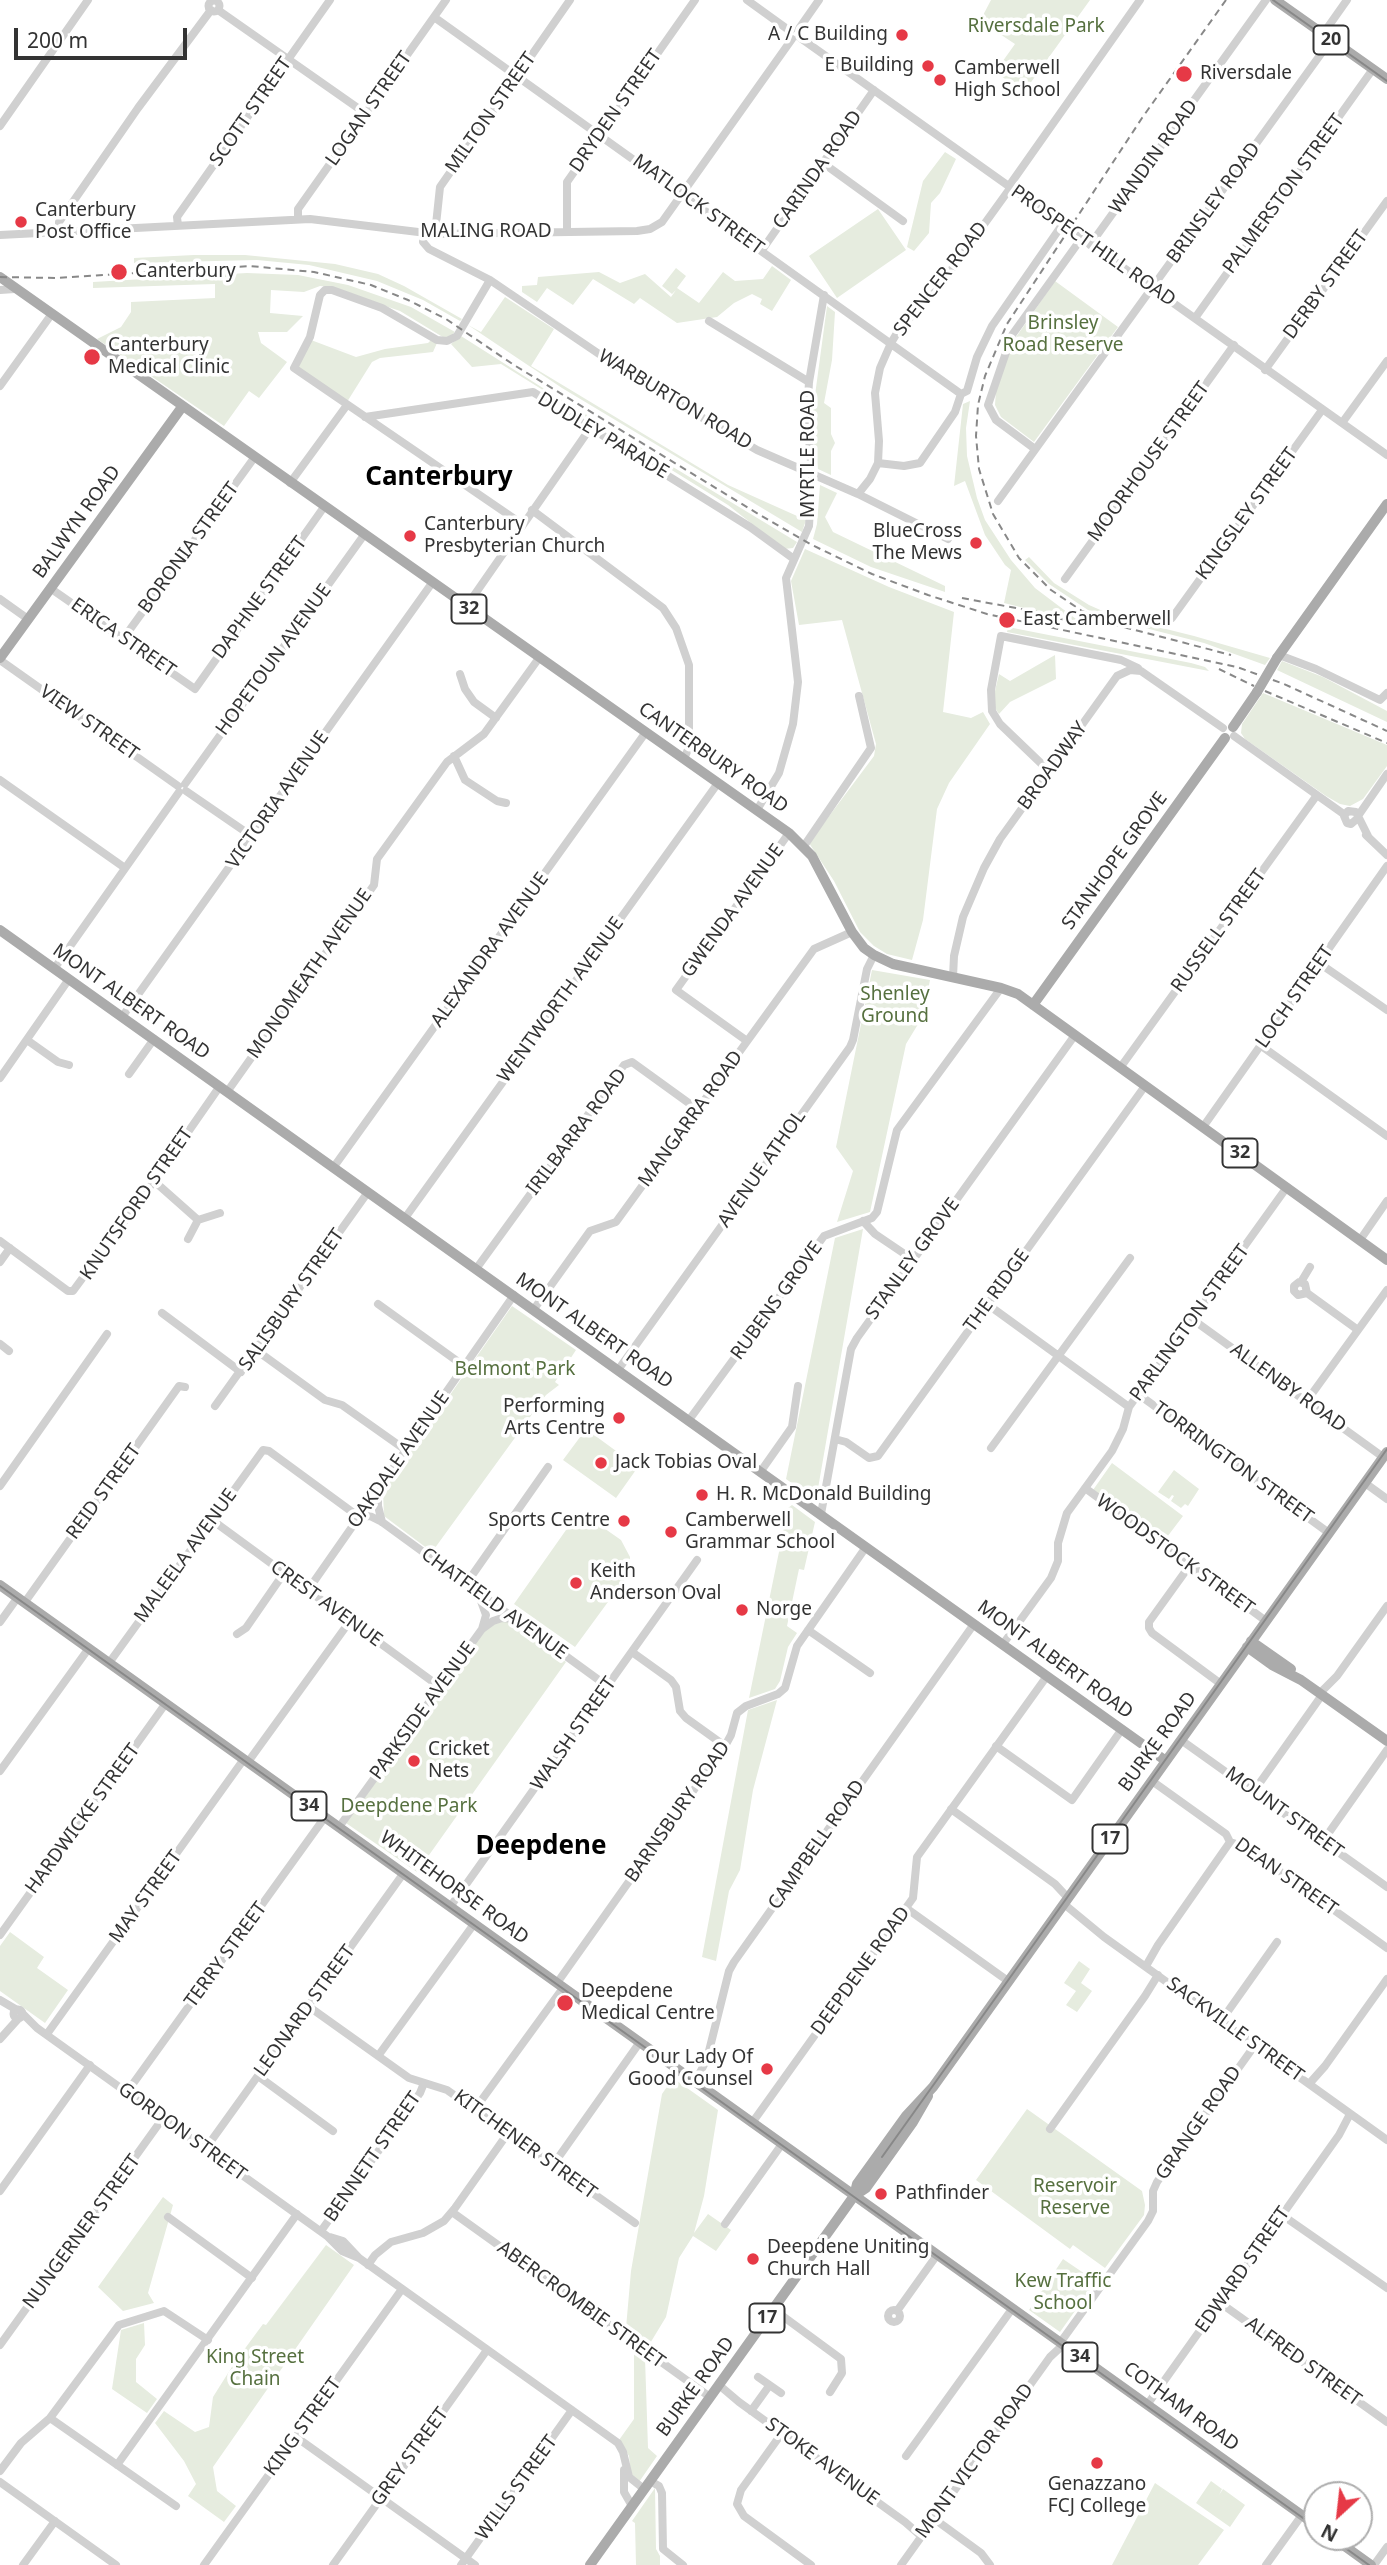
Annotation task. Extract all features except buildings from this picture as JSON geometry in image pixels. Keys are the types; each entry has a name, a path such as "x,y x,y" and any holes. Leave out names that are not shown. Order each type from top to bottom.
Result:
{"main road":[{"name":"20","path":"1275,0 1387,79"},
{"name":"CANTERBURY ROAD","path":"0,277 789,833 804,846 818,866 852,932 864,948 893,964 1001,988 1018,995 1387,1260"},
{"name":"BALWYN ROAD","path":"0,659 182,407"},
{"name":"STANHOPE GROVE","path":"1033,1005 1229,732 1278,657 1387,504"},
{"name":"MONT ALBERT ROAD","path":"0,930 1166,1761"},
{"name":"BURKE ROAD","path":"590,2565 854,2196 857,2185 892,2135 933,2087 1385,1455"},
{"name":"WHITEHORSE ROAD","path":"0,1585 854,2196"},
{"path":"1265,1623 1262,1642 1266,1651"},
{"path":"1249,1644 1266,1651 1301,1680 1387,1741"},
{"path":"1249,1644 1272,1665 1301,1680"},
{"name":"COTHAM ROAD","path":"854,2196 1302,2515"},
{"path":"1352,2551 1372,2565"}],"street":[{"name":"SCOTT STREET","path":"178,226 177,217 330,0"},
{"name":"LOGAN STREET","path":"298,219 298,209 446,0"},
{"name":"MILTON STREET","path":"435,234 440,187 570,0"},
{"name":"DRYDEN STREET","path":"567,232 567,182 695,0"},
{"name":"PROSPECT HILL ROAD","path":"747,0 1387,455"},
{"name":"MALING ROAD","path":"0,235 298,219 424,234 650,229 662,222 819,0"},
{"name":"SPENCER ROAD","path":"878,463 875,393 880,368 891,343 900,328 936,291 1140,0"},
{"name":"WANDIN ROAD","path":"1090,245 1266,0"},
{"name":"BRINSLEY ROAD","path":"998,501 1153,288 1327,37 1347,0"},
{"path":"0,126 85,1"},
{"path":"59,232 59,222 213,4 365,113"},
{"name":"MATLOCK STREET","path":"434,17 961,394"},
{"name":"PALMERSTON STREET","path":"1195,318 1373,69"},
{"name":"CARINDA ROAD","path":"762,250 874,90"},
{"path":"823,163 903,220"},
{"name":"DERBY STREET","path":"1265,370 1387,201"},
{"path":"858,495 878,463 904,466 920,463 955,412 961,394 967,391 977,357 992,326 1062,225"},
{"name":"WARBURTON ROAD","path":"424,234 423,242 429,249 490,280 630,375 757,450 948,539"},
{"path":"1035,449 996,419 988,405 1012,335 1081,239"},
{"path":"490,280 457,336 447,341 438,340 382,307 325,290 320,295 310,337 294,368 522,524"},
{"path":"0,290 16,289"},
{"name":"MYRTLE ROAD","path":"757,810 779,773 793,724 798,682 786,578 809,526 812,474 807,415 809,382 824,295"},
{"path":"0,386 51,315"},
{"path":"709,321 809,382"},
{"name":"MOORHOUSE STREET","path":"1065,579 1234,345"},
{"path":"1342,423 1387,361"},
{"name":"DUDLEY PARADE","path":"365,417 533,392 750,527 794,559"},
{"path":"290,483 347,405"},
{"name":"KINGSLEY STREET","path":"1172,618 1322,410"},
{"path":"466,607 591,427"},
{"name":"BORONIA STREET","path":"123,639 254,458"},
{"name":"DAPHNE STREET","path":"195,688 324,507"},
{"path":"532,510 663,608 676,628 689,665 689,747 684,759"},
{"name":"HOPETOUN AVENUE","path":"54,969 364,535"},
{"path":"780,551 786,578"},
{"name":"VICTORIA AVENUE","path":"122,1017 432,583"},
{"name":"ERICA STREET","path":"50,588 195,688"},
{"path":"0,599 28,619"},
{"path":"1049,771 1000,724 992,711 991,690 1001,636 1121,660 1142,671 1321,798 1352,815 1387,855"},
{"path":"1278,657 1316,669 1380,700 1387,693"},
{"name":"MONOMEATH AVENUE","path":"224,1089 374,885 377,859 447,762 484,734 539,658"},
{"name":"VIEW STREET","path":"0,659 253,837"},
{"name":"BROADWAY","path":"953,977 954,956 964,917 984,868 1000,839 1117,676 1130,670 1142,671"},
{"path":"460,674 465,689 474,702 496,718"},
{"path":"804,846 871,748 859,696"},
{"name":"ALEXANDRA AVENUE","path":"333,1168 646,732"},
{"path":"454,757 466,780 497,801 506,803"},
{"path":"1352,815 1365,804 1387,774"},
{"path":"0,780 125,868"},
{"name":"WENTWORTH AVENUE","path":"405,1218 718,783"},
{"name":"RUSSELL STREET","path":"1120,1068 1321,798"},
{"name":"GWENDA AVENUE","path":"747,1041 676,990 789,833"},
{"name":"LOCH STREET","path":"1203,1127 1387,866"},
{"name":"MANGARRA ROAD","path":"534,1309 590,1231 615,1222 814,948 852,932"},
{"name":"AVENUE ATHOL","path":"618,1370 850,1047 867,969 874,955"},
{"path":"1319,963 1387,1010"},
{"path":"0,1078 69,979"},
{"path":"912,1259 875,1234 867,1219 877,1212 897,1130 1001,988"},
{"name":"STANLEY GROVE","path":"818,1512 852,1349 857,1338 1074,1035"},
{"path":"129,1074 153,1039"},
{"path":"27,1040 58,1062 69,1065"},
{"path":"1260,1045 1387,1136"},
{"name":"IRILBARRA ROAD","path":"476,1269 624,1065 632,1062 697,1110"},
{"name":"THE RIDGE","path":"835,1438 846,1441 869,1458 878,1456 1145,1086"},
{"name":"KNUTSFORD STREET","path":"10,1248 68,1291 73,1291 224,1089"},
{"path":"154,1181 198,1220"},
{"name":"PARLINGTON STREET","path":"1003,1644 1051,1578 1058,1561 1058,1543 1067,1513 1112,1451 1123,1429 1129,1406 1287,1187"},
{"name":"SALISBURY STREET","path":"215,1406 368,1192"},
{"path":"1360,1240 1387,1201"},
{"path":"188,1239 198,1220 220,1213"},
{"name":"RUBENS GROVE","path":"689,1420 824,1236 867,1219"},
{"path":"0,1241 10,1248 0,1262"},
{"path":"992,1448 1130,1258"},
{"path":"1310,1267 1301,1282 1294,1286 1294,1293 1300,1296 1307,1293 1358,1330"},
{"path":"1306,1402 1387,1290"},
{"name":"OAKDALE AVENUE","path":"308,1590 514,1295"},
{"path":"377,1304 464,1366"},
{"name":"TORRINGTON STREET","path":"987,1304 1129,1406"},
{"path":"162,1313 241,1372"},
{"name":"ALLENBY ROAD","path":"1192,1319 1306,1402 1385,1455"},
{"path":"0,1486 107,1334"},
{"path":"0,1344 9,1351"},
{"path":"256,1350 326,1400 342,1405 407,1451"},
{"name":"REID STREET","path":"21,1600 179,1386 185,1387"},
{"path":"761,1471 792,1427 797,1386"},
{"name":"TORRINGTON STREET","path":"1138,1394 1329,1533"},
{"name":"CHATFIELD AVENUE","path":"263,1450 269,1451 359,1517 370,1516 382,1522 607,1686"},
{"name":"MALEELA AVENUE","path":"109,1663 263,1450"},
{"path":"466,1584 548,1467"},
{"path":"1364,1483 1387,1499"},
{"name":"WOODSTOCK STREET","path":"1085,1489 1265,1623"},
{"path":"378,1492 382,1522"},
{"name":"CREST AVENUE","path":"212,1520 440,1687"},
{"name":"BARNSBURY ROAD","path":"475,2109 725,1746 737,1713 746,1706 778,1694 787,1683 795,1649 866,1547"},
{"name":"WALSH STREET","path":"450,1907 697,1560"},
{"path":"1190,1565 1149,1622 1149,1629 1221,1684"},
{"path":"237,1634 246,1628 284,1573"},
{"name":"PARKSIDE AVENUE","path":"478,1593 486,1615 482,1629"},
{"path":"0,1622 21,1600"},
{"path":"1254,1791 1387,1606"},
{"name":"PARKSIDE AVENUE","path":"339,1827 482,1629 493,1620 516,1619"},
{"name":"MAY STREET","path":"47,2035 350,1621"},
{"name":"CAMPBELL ROAD","path":"695,2082 707,2059 729,1971 734,1962 974,1623"},
{"path":"808,1630 870,1673"},
{"path":"0,1771 89,1648"},
{"path":"632,1652 671,1680 676,1687 680,1711 725,1746"},
{"name":"DEEPDENE ROAD","path":"752,2123 913,1898 917,1857 1046,1676"},
{"name":"HARDWICKE STREET","path":"0,1935 166,1703"},
{"path":"996,1746 1072,1800 1122,1729"},
{"name":"MOUNT STREET","path":"1181,1740 1387,1887"},
{"path":"1322,1840 1387,1750"},
{"name":"DEAN STREET","path":"1152,1781 1226,1834 1230,1842 1246,1847 1387,1948"},
{"name":"SACKVILLE STREET","path":"951,1809 1055,1884 1083,1920 1387,2140"},
{"name":"TERRY STREET","path":"127,2092 325,1817"},
{"path":"1143,1964 1230,1842"},
{"name":"LEONARD STREET","path":"206,2148 403,1874"},
{"path":"906,1908 1009,1981"},
{"path":"379,2056 474,1924"},
{"path":"1221,2021 1278,1942"},
{"path":"1050,2129 1159,1976"},
{"path":"1312,2086 1387,1979"},
{"name":"GORDON STREET","path":"0,2001 324,2234 343,2241 359,2258 618,2443 629,2477 647,2485 659,2486 662,2493 663,2549 683,2565"},
{"name":"KITCHENER STREET","path":"308,2006 409,2078 442,2087 635,2223"},
{"path":"0,2039 17,2015"},
{"path":"553,2165 640,2042"},
{"name":"GRANGE ROAD","path":"1060,2343 1149,2221 1153,2210 1153,2191 1157,2182 1255,2045"},
{"path":"0,2191 90,2065"},
{"path":"258,2076 333,2131"},
{"name":"BENNETT STREET","path":"324,2234 420,2093 424,2082"},
{"name":"EDWARD STREET","path":"1147,2405 1353,2115"},
{"name":"NUNGERNER STREET","path":"0,2345 163,2118"},
{"path":"368,2264 391,2242 429,2230 452,2212 508,2133"},
{"path":"725,2224 782,2144"},
{"name":"ABERCROMBIE STREET","path":"452,2212 715,2390"},
{"path":"117,2465 298,2214"},
{"path":"1282,2215 1387,2288"},
{"path":"168,2217 252,2278"},
{"path":"897,2311 937,2255"},
{"name":"KING STREET","path":"204,2565 402,2289"},
{"name":"ALFRED STREET","path":"1219,2302 1387,2422"},
{"path":"773,2309 841,2359 842,2373 830,2392"},
{"path":"906,2456 1013,2309"},
{"path":"0,2471 21,2443 50,2418 116,2327 164,2311 208,2340"},
{"name":"MONT VICTOR ROAD","path":"901,2565 1060,2343"},
{"name":"GREY STREET","path":"333,2565 487,2350"},
{"path":"758,2377 781,2393"},
{"path":"751,2411 769,2386"},
{"name":"STOKE AVENUE","path":"715,2390 739,2402 923,2534"},
{"name":"WILLS STREET","path":"464,2562 572,2410"},
{"path":"50,2418 176,2506"},
{"path":"782,2433 741,2490 737,2504 744,2516 808,2564"},
{"path":"296,2437 464,2562 475,2565"},
{"name":"GORDON STREET","path":"625,2464 624,2492 632,2506"},
{"path":"0,2482 115,2565"},
{"path":"1266,2565 1302,2515"},
{"path":"933,2518 981,2553 990,2565"},
{"path":"23,2565 55,2521"},
{"path":"1372,2565 1387,2547"}],"green space":[{"name":"Riversdale Park","path":"991,0 1090,0 1024,92 995,72 1015,44 980,21"},
{"path":"945,152 956,159 940,193 931,203 929,233 914,251 907,247 923,181"},
{"path":"878,209 906,250 837,298 809,256"},
{"path":"245,255 335,264 378,274 462,319 460,321 423,300 377,281 309,265 257,260 134,263 134,258"},
{"path":"772,266 791,280 772,311 760,304 762,299 752,294 734,303 717,317 677,323 640,298 634,304 593,279 573,305 547,288 537,302 522,292 522,286 537,285 538,277 599,272 620,283 645,274 671,297 676,290 672,294 662,286 676,268 686,276 677,288 699,303 723,272 735,281 763,279"},
{"path":"247,273 298,275 348,285 411,307 455,332 446,339 400,311 330,287 320,286 304,292 271,290 270,313 303,316 287,332 258,332 261,343 287,362 259,398 249,391 224,426 97,339 121,327 131,312 131,302 215,298 215,284 93,288 93,282"},
{"name":"Brinsley Road Reserve","path":"1055,281 1118,327 1034,442 1001,417 995,405 996,390 1014,340"},
{"path":"505,297 554,329 531,366 728,485 806,520 802,532 562,388 468,325 481,332"},
{"path":"827,306 835,312 832,360 824,403 831,408 831,434 835,443 831,451 831,475 818,469 811,425"},
{"path":"461,336 797,542 793,548 784,549 728,505 501,364 472,367 451,344"},
{"path":"311,340 356,357 385,349 428,343 431,340 437,343 433,352 380,358 372,362 347,402 298,367"},
{"path":"970,401 966,428 967,456 985,520 1011,560 1035,588 1080,622 1004,603 1011,570 985,535 965,481 954,486 963,404"},
{"path":"820,485 837,493 825,517 833,532 945,586 945,592 871,567 813,539"},
{"path":"805,549 889,587 954,612 943,712 971,718 983,712 990,724 949,783 937,809 923,920 912,960 887,954 860,932 834,881 809,843 874,756 876,744 842,620 799,625 791,581"},
{"path":"1029,557 1054,583 1089,605 1114,616 1270,658 1265,665 1204,643 1091,612 1049,584 1025,560"},
{"path":"1008,627 1191,663 1209,671 1007,632"},
{"path":"1055,655 1056,679 1010,702 999,714 995,708 994,695 999,674 1010,681"},
{"path":"1282,661 1323,677 1387,711 1387,722 1277,670"},
{"path":"1263,693 1387,745 1387,766 1363,799 1350,806 1340,804 1245,739 1241,733 1242,724"},
{"name":"Shenley Ground","path":"872,970 930,980 923,1016 906,1044 870,1212 837,1222 853,1171 836,1147"},
{"path":"863,1229 816,1500 786,1479 835,1238"},
{"name":"Belmont Park","path":"512,1306 576,1350 555,1382 559,1385 546,1395 432,1552 384,1516 383,1491"},
{"name":"Jack Tobias Oval","path":"586,1429 638,1467 616,1498 563,1460"},
{"path":"1112,1463 1183,1516 1164,1541 1093,1490"},
{"path":"1174,1470 1199,1489 1188,1506 1185,1504 1181,1508 1171,1501 1174,1496 1169,1499 1158,1492"},
{"path":"792,1505 815,1522 804,1570 799,1569 787,1626 797,1633 788,1647 780,1681 775,1689 749,1698 788,1508"},
{"name":"Keith Anderson Oval","path":"587,1522 601,1526 621,1540 630,1557 630,1565 627,1576 575,1647 514,1604 566,1530"},
{"name":"Deepdene Park","path":"502,1618 525,1626 522,1630 566,1662 417,1872 343,1821 482,1629"},
{"path":"777,1700 753,1790 740,1870 729,1891 716,1961 702,1957 748,1710"},
{"path":"10,1932 44,1957 37,1968 68,1990 45,2023 0,1991 0,1946"},
{"path":"1079,1961 1090,1969 1081,1983 1092,1991 1077,2012 1066,2005 1076,1991 1064,1983"},
{"path":"673,2078 718,2110 704,2196 694,2233 708,2214 731,2230 716,2251 693,2236 679,2258 666,2317 649,2345 626,2328 631,2271 662,2094"},
{"name":"Reservoir Reserve","path":"1027,2109 1142,2191 1144,2215 1105,2268 1073,2245 1070,2249 976,2180"},
{"path":"163,2197 173,2205 148,2293 154,2303 123,2311 98,2287"},
{"name":"King Street Chain","path":"326,2245 354,2265 213,2467 217,2491 236,2506 224,2522 188,2496 196,2484 184,2461 155,2423 164,2411 195,2432 209,2427 213,2397 235,2362"},
{"name":"Kew Traffic School","path":"1063,2259 1088,2276 1092,2287 1060,2332 1029,2310"},
{"path":"144,2323 145,2345 136,2359 136,2382 157,2399 147,2413 112,2389 121,2330"},
{"path":"634,2350 645,2358 648,2448 657,2456 639,2482 631,2475 629,2456 619,2440 634,2419"},
{"path":"1211,2481 1222,2489 1219,2495 1223,2489 1245,2505 1230,2527 1196,2503"},
{"path":"1155,2483 1224,2530 1198,2565 1112,2565"},
{"path":"655,2488 656,2549 660,2556 660,2565 636,2565 635,2523 632,2521"}],"tram line":[{"path":"1273,0 1387,81"},
{"path":"882,2157 1387,1449"},
{"path":"0,1586 1303,2518"},
{"path":"1350,2551 1369,2565"}],"railway":[{"path":"1226,0 1142,118 1007,324 985,376 978,405 976,436 979,469 993,514 1019,558 1051,590 1082,611 1112,624 1231,655"},
{"path":"0,277 55,278 250,266 314,272 371,285 446,319 514,365 760,515 810,544 872,574 987,614 1237,667 1284,684 1387,731"},
{"path":"962,598 1037,612 1078,624"},
{"path":"1219,669 1254,686"},
{"path":"1265,691 1387,743"}],"place":[{"name":"A / C Building","path":"902,35"},
{"name":"E Building","path":"928,66"},
{"name":"Riversdale","path":"1184,74"},
{"name":"Camberwell High School","path":"940,80"},
{"name":"Canterbury Post Office","path":"21,222"},
{"name":"Canterbury","path":"119,272"},
{"name":"Canterbury Medical Clinic","path":"92,357"},
{"name":"Canterbury Presbyterian Church","path":"410,536"},
{"name":"BlueCross The Mews","path":"976,543"},
{"name":"East Camberwell","path":"1007,620"},
{"name":"Performing Arts Centre","path":"619,1418"},
{"name":"Jack Tobias Oval","path":"601,1463"},
{"name":"H. R. McDonald Building","path":"702,1495"},
{"name":"Sports Centre","path":"624,1521"},
{"name":"Camberwell Grammar School","path":"671,1532"},
{"name":"Keith Anderson Oval","path":"576,1583"},
{"name":"Norge","path":"742,1610"},
{"name":"Cricket Nets","path":"414,1761"},
{"name":"Deepdene Medical Centre","path":"565,2003"},
{"name":"Our Lady Of Good Counsel","path":"767,2069"},
{"name":"Pathfinder","path":"881,2194"},
{"name":"Deepdene Uniting Church Hall","path":"753,2259"},
{"name":"Genazzano FCJ College","path":"1097,2463"}],"district":[{"name":"Canterbury","path":"439,478"},
{"name":"Deepdene","path":"541,1847"}]}
